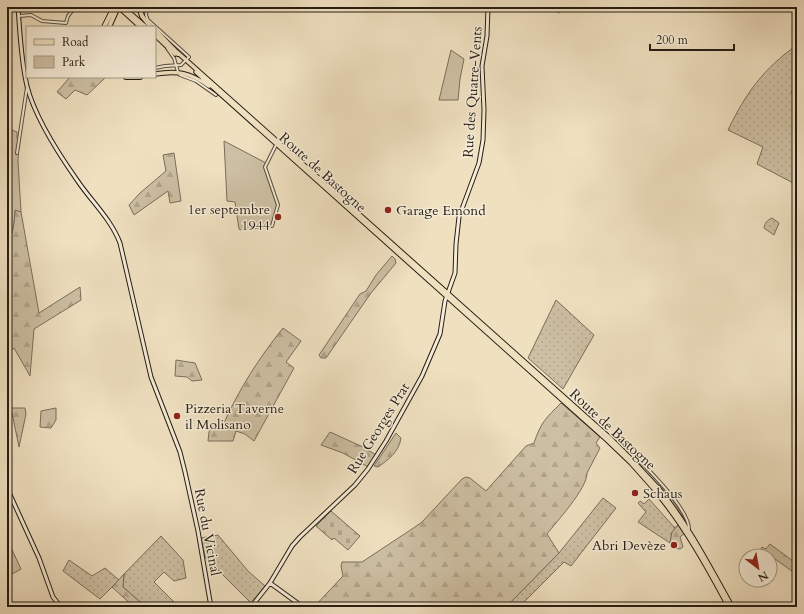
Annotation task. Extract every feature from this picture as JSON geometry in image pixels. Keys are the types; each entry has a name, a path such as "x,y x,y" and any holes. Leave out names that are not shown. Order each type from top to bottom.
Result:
{"highway":[{"path":"109,26 114,7"},
{"path":"105,26 119,7 140,26"},
{"path":"139,7 142,16 151,26"},
{"path":"156,34 178,54"},
{"name":"Route de Bastogne","path":"657,489 689,530 732,607"},
{"name":"Route de Bastogne","path":"657,489 700,554 729,607"}],"main road":[{"path":"124,7 146,26"},
{"name":"Route de Bastogne","path":"156,34 542,380 610,438 633,461 657,489"},
{"name":"Route de Bastogne","path":"178,54 217,94 447,295 607,440 657,489"},
{"path":"156,74 178,72 191,75 217,94"}],"street":[{"name":"Rue du Vicinal","path":"18,7 26,77"},
{"path":"19,16 31,15 42,20 66,23 68,16 75,7"},
{"name":"Route de Bastogne","path":"147,7 146,15 148,20 155,26"},
{"name":"Rue des Quatre-Vents","path":"447,295 455,273 456,244 460,217 479,163 483,140 484,110 482,66 487,36 488,7"},
{"name":"Route de Bastogne","path":"156,27 189,57 185,61"},
{"path":"163,42 174,58 178,72"},
{"path":"156,68 181,65 185,61"},
{"name":"Rue du Vicinal","path":"26,78 27,86 41,122 60,155 77,181 111,224 119,238 151,377 183,462 198,531 211,607"},
{"path":"17,153 27,86"},
{"path":"272,226 278,205 266,167 276,145"},
{"name":"Rue Georges Prat","path":"251,607 270,583 290,550 300,537 355,486 378,455 429,362 440,334 447,295"},
{"path":"633,461 639,461 644,465 673,497 687,521 689,530"},
{"path":"7,488 39,558 53,597 61,607"},
{"path":"270,583 303,607"}],"green space":[{"path":"797,45 797,84 791,92 797,98 797,185 757,164 763,147 728,130 742,104 756,83 774,63"},
{"path":"451,50 464,59 458,100 439,100"},
{"path":"69,78 105,78 87,95 75,90 66,99 57,92"},
{"path":"7,128 17,132 19,142 18,161 21,212 15,210 12,232 7,244"},
{"path":"224,141 266,163 265,169 277,205 271,227 239,229 235,202 227,201"},
{"path":"174,153 181,201 170,203 168,191 134,215 129,205 140,193 166,171 163,155"},
{"path":"15,209 21,212 39,313 80,287 81,300 34,329 30,376 14,348 7,355 7,244 12,232"},
{"path":"772,218 779,223 774,235 764,228 766,222"},
{"path":"392,256 396,263 371,293 326,358 321,358 319,355 360,294 366,291 376,275"},
{"path":"556,300 594,335 563,389 528,358"},
{"path":"283,328 301,341 286,362 294,368 254,441 245,434 236,431 233,441 208,441 212,424 223,425 250,374"},
{"path":"176,360 195,363 202,380 192,381 187,377 175,376"},
{"path":"561,403 600,437 596,443 600,448 587,473 586,480 577,496 547,534 559,553 506,607 433,607 432,602 408,607 314,607 343,576 341,566 342,562 362,562 415,527 422,522 462,479 466,477 470,478 486,491 526,446 534,443 544,421"},
{"path":"11,408 25,408 26,414 19,447"},
{"path":"56,408 56,420 51,428 40,427 41,411"},
{"path":"330,432 363,447 376,455 368,467 343,453 321,445"},
{"path":"396,433 401,438 398,447 389,458 378,467 374,466"},
{"path":"638,462 641,463 666,489 686,521"},
{"path":"603,498 616,508 571,566 564,562 519,607 506,607 559,553"},
{"path":"649,499 675,529 672,532 670,543 638,522 646,512 638,503 640,501 644,504"},
{"path":"331,511 360,536 348,550 334,538 332,540 316,526"},
{"path":"678,524 685,533 680,537 683,547 680,549 672,548 670,543 672,532 675,529 674,527 677,527"},
{"path":"218,535 248,571 265,586 251,603 205,557 201,538"},
{"path":"161,536 183,560 186,578 174,581 164,572 154,582 179,607 146,607 123,587 124,574"},
{"path":"7,539 21,569 7,577"},
{"path":"770,544 775,548 767,548"},
{"path":"778,550 797,564 797,580 796,574 778,561"},
{"path":"69,560 92,576 105,568 119,580 100,599 63,571"},
{"path":"124,574 123,587 146,607 134,607 112,587"}],"waterway":[{"path":"555,10 559,13"}],"place":[{"name":"Garage Emond","path":"388,210"},
{"name":"1er septembre 1944","path":"278,217"},
{"name":"Pizzeria Taverne il Molisano","path":"177,416"},
{"name":"Schaus","path":"635,493"},
{"name":"Abri Devèze","path":"674,545"}]}
